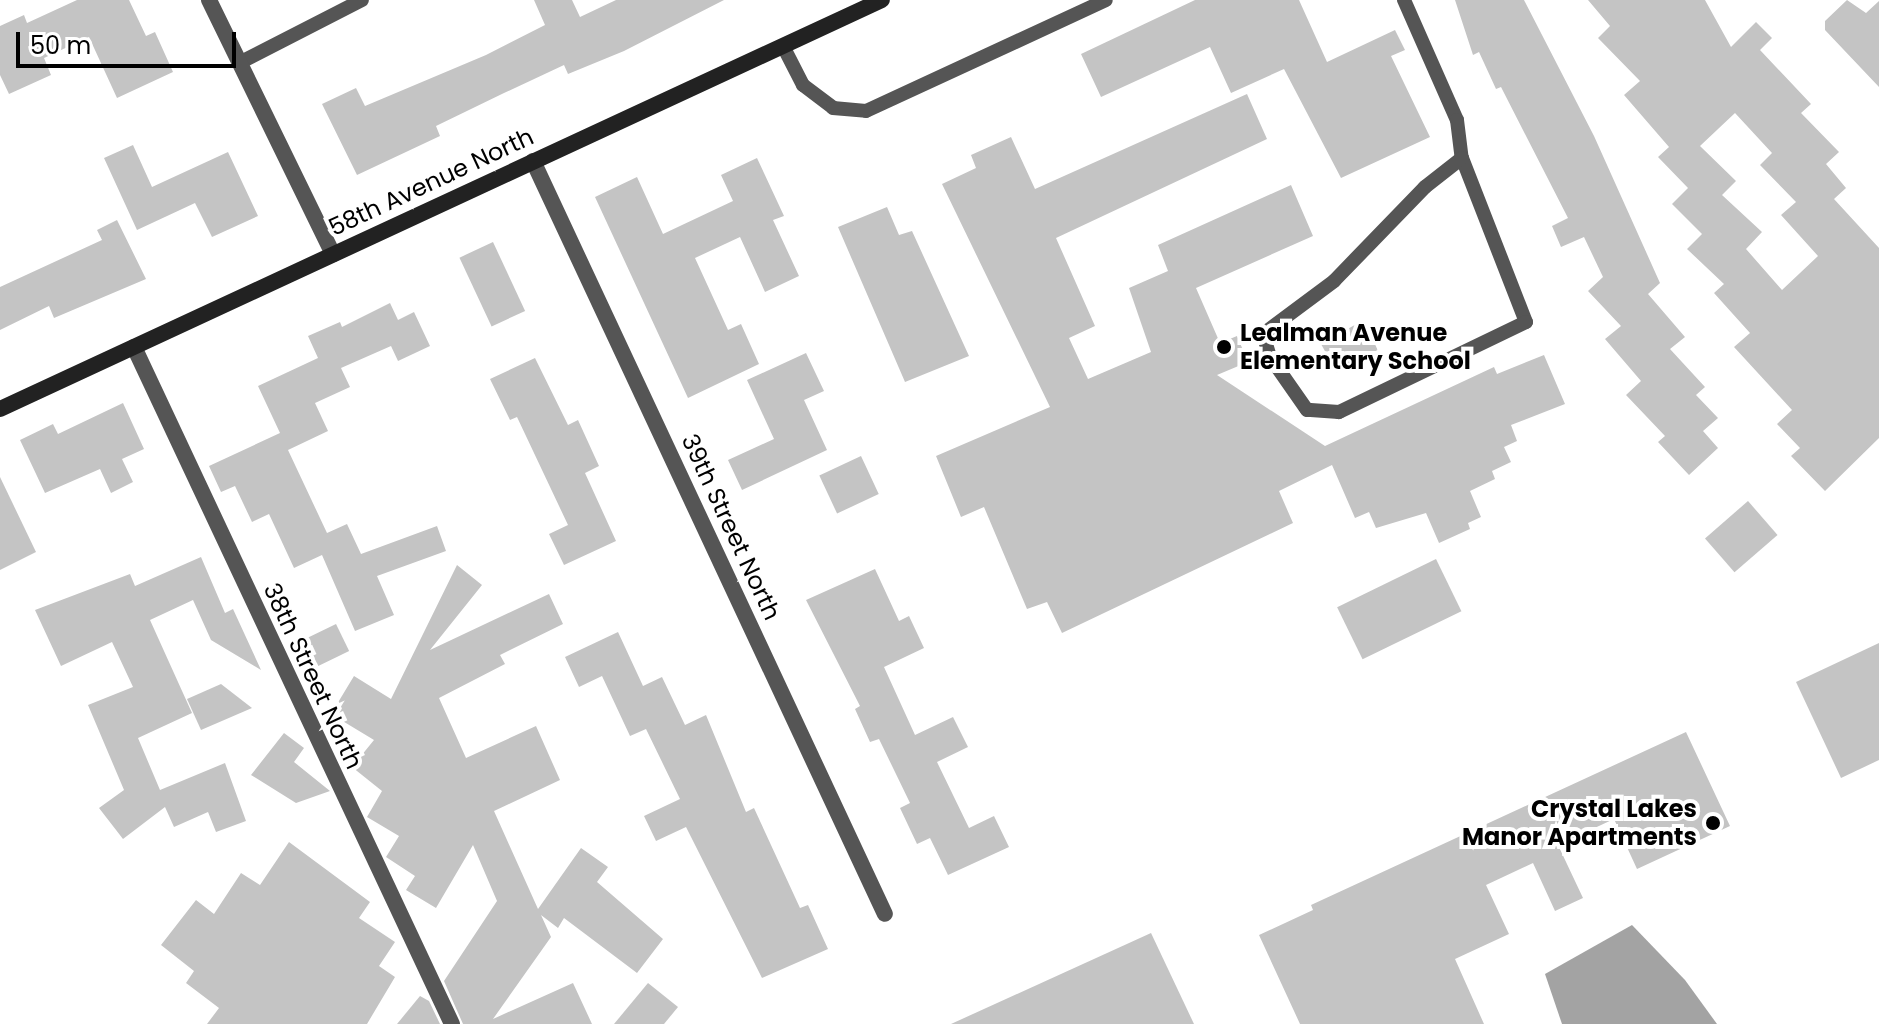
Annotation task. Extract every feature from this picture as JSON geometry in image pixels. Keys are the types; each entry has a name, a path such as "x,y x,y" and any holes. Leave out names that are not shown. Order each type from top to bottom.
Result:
{"street":[{"path":"209,0 333,254"},
{"name":"58th Avenue North","path":"0,409 882,0"},
{"name":"39th Street North","path":"533,161 885,914"},
{"name":"38th Street North","path":"134,347 452,1024"}],"lane":[{"path":"239,63 362,0"},
{"path":"783,46 803,85 833,108 866,111 1106,0"},
{"path":"1404,0 1457,120 1462,158 1526,322 1339,412 1307,410 1288,389 1263,334 1334,281 1425,187 1462,158"}],"shaded area":[{"path":"1632,925 1685,980 1717,1024 1562,1024 1545,974"}],"building":[{"path":"77,0 129,0 146,36 155,32 173,72 117,98 89,37 44,58 51,75 9,94 0,75 0,26 24,15 27,23"},
{"path":"534,0 572,0 580,17 616,0 724,0 624,51 568,74 564,65 504,93 436,126 440,136 357,175 322,104 356,88 365,106 486,55 545,25"},
{"path":"1195,0 1299,0 1327,62 1395,30 1405,50 1391,56 1430,137 1341,178 1284,69 1231,93 1210,47 1101,97 1081,54"},
{"path":"1455,0 1524,0 1594,136 1660,283 1648,294 1685,337 1670,349 1705,387 1696,395 1718,418 1703,431 1718,448 1689,475 1658,442 1665,436 1626,395 1641,381 1605,339 1621,326 1588,291 1603,277 1584,237 1561,247 1552,226 1568,218 1501,87 1496,89 1479,52 1473,55"},
{"path":"1588,0 1705,0 1731,47 1756,22 1772,38 1760,50 1811,104 1801,113 1839,152 1826,164 1846,188 1834,199 1879,248 1879,438 1825,491 1791,456 1800,448 1777,424 1792,410 1734,347 1750,333 1714,293 1724,284 1687,249 1702,234 1672,204 1688,188 1658,157 1669,147 1624,95 1640,81 1598,38 1610,26","holes":["1735,113 1772,153 1760,165 1796,202 1781,215 1818,256 1782,290 1746,249 1762,232 1722,195 1736,181 1700,146"]},
{"path":"1847,0 1866,13 1879,1 1879,87 1825,30 1825,21"},
{"path":"1247,94 1267,139 1056,238 1095,326 1069,338 1088,379 1151,352 1129,288 1168,271 1158,245 1291,185 1313,236 1196,288 1220,343 1237,336 1248,362 1217,375 1325,446 1494,367 1497,374 1544,355 1565,404 1511,425 1517,441 1504,447 1511,462 1492,471 1495,479 1470,491 1481,517 1468,523 1470,529 1439,543 1426,513 1376,528 1369,512 1355,518 1332,465 1279,491 1293,523 1062,633 1047,602 1027,609 984,507 961,517 936,456 1050,407 942,184 976,168 971,155 1011,137 1035,189"},
{"path":"133,145 152,187 228,152 258,216 212,237 195,203 137,230 104,158"},
{"path":"757,158 784,216 773,220 799,276 765,292 740,237 695,258 728,330 741,324 759,364 688,398 595,197 637,177 663,234 733,201 721,175"},
{"path":"887,207 899,235 912,231 969,356 905,382 838,227"},
{"path":"117,220 146,279 54,318 49,306 0,330 0,287 102,240 97,230"},
{"path":"493,242 525,311 492,327 459,258"},
{"path":"390,303 398,320 414,312 430,346 398,361 391,346 341,368 350,387 315,403 328,431 288,450 327,533 347,524 361,554 437,526 446,551 377,576 394,615 355,631 322,555 294,568 269,514 252,522 235,486 221,492 209,466 280,433 258,386 318,358 308,336 340,322 342,327"},
{"path":"1362,321 1378,350 1337,373 1321,344"},
{"path":"806,353 824,391 804,400 827,450 742,490 728,460 774,439 747,380"},
{"path":"535,358 568,425 578,420 599,466 585,473 616,541 564,565 549,534 568,525 517,417 510,420 490,379"},
{"path":"123,403 144,449 122,459 133,482 111,493 100,469 45,493 20,440 53,424 58,434"},
{"path":"861,456 879,494 837,514 819,475"},
{"path":"0,477 36,552 0,570"},
{"path":"1748,501 1778,535 1735,572 1705,538"},
{"path":"201,557 225,613 233,609 261,670 211,640 193,600 150,620 192,713 138,738 160,790 225,763 246,821 216,832 208,812 174,827 165,807 123,839 99,808 124,790 88,705 133,687 112,642 61,666 35,610 130,574 135,586"},
{"path":"1436,559 1461,611 1363,659 1337,607"},
{"path":"457,565 482,585 430,650 549,594 563,624 500,655 505,664 439,698 466,758 536,726 560,780 494,811 538,909 581,848 608,867 597,882 663,939 637,973 564,918 558,928 541,915 551,937 493,1019 573,983 592,1024 463,1024 444,981 497,901 473,845 436,908 406,890 415,876 386,857 399,836 367,817 382,791 352,767 374,740 331,714 354,676 391,699"},
{"path":"875,569 899,621 909,616 924,648 884,667 915,735 953,717 968,747 937,762 969,828 994,816 1009,847 948,875 930,838 917,844 900,808 910,803 879,739 870,742 855,709 860,706 806,600"},
{"path":"336,624 349,651 303,673 290,646"},
{"path":"618,632 643,686 662,677 685,725 706,715 746,812 754,808 800,908 808,905 828,949 762,978 686,827 656,841 644,816 680,799 646,729 630,736 602,676 579,687 565,657"},
{"path":"1879,643 1879,760 1841,778 1796,682"},
{"path":"221,684 252,708 201,730 187,699"},
{"path":"1686,732 1730,826 1637,869 1614,819 1558,845 1583,898 1555,911 1533,863 1486,885 1509,934 1455,959 1484,1024 1300,1024 1259,935 1313,910 1311,905"},
{"path":"284,733 304,748 294,762 330,791 296,803 251,775"},
{"path":"289,842 370,902 359,918 395,942 379,966 395,977 367,1024 207,1024 219,1008 186,983 194,971 161,945 196,900 214,914 241,873 260,885"},
{"path":"1151,933 1194,1024 951,1024"},
{"path":"648,983 678,1007 664,1024 614,1024"},
{"path":"420,996 429,1001 440,1024 397,1024"}],"place":[{"name":"Lealman Avenue Elementary School","path":"1224,347"},
{"name":"Crystal Lakes Manor Apartments","path":"1713,823"}]}
